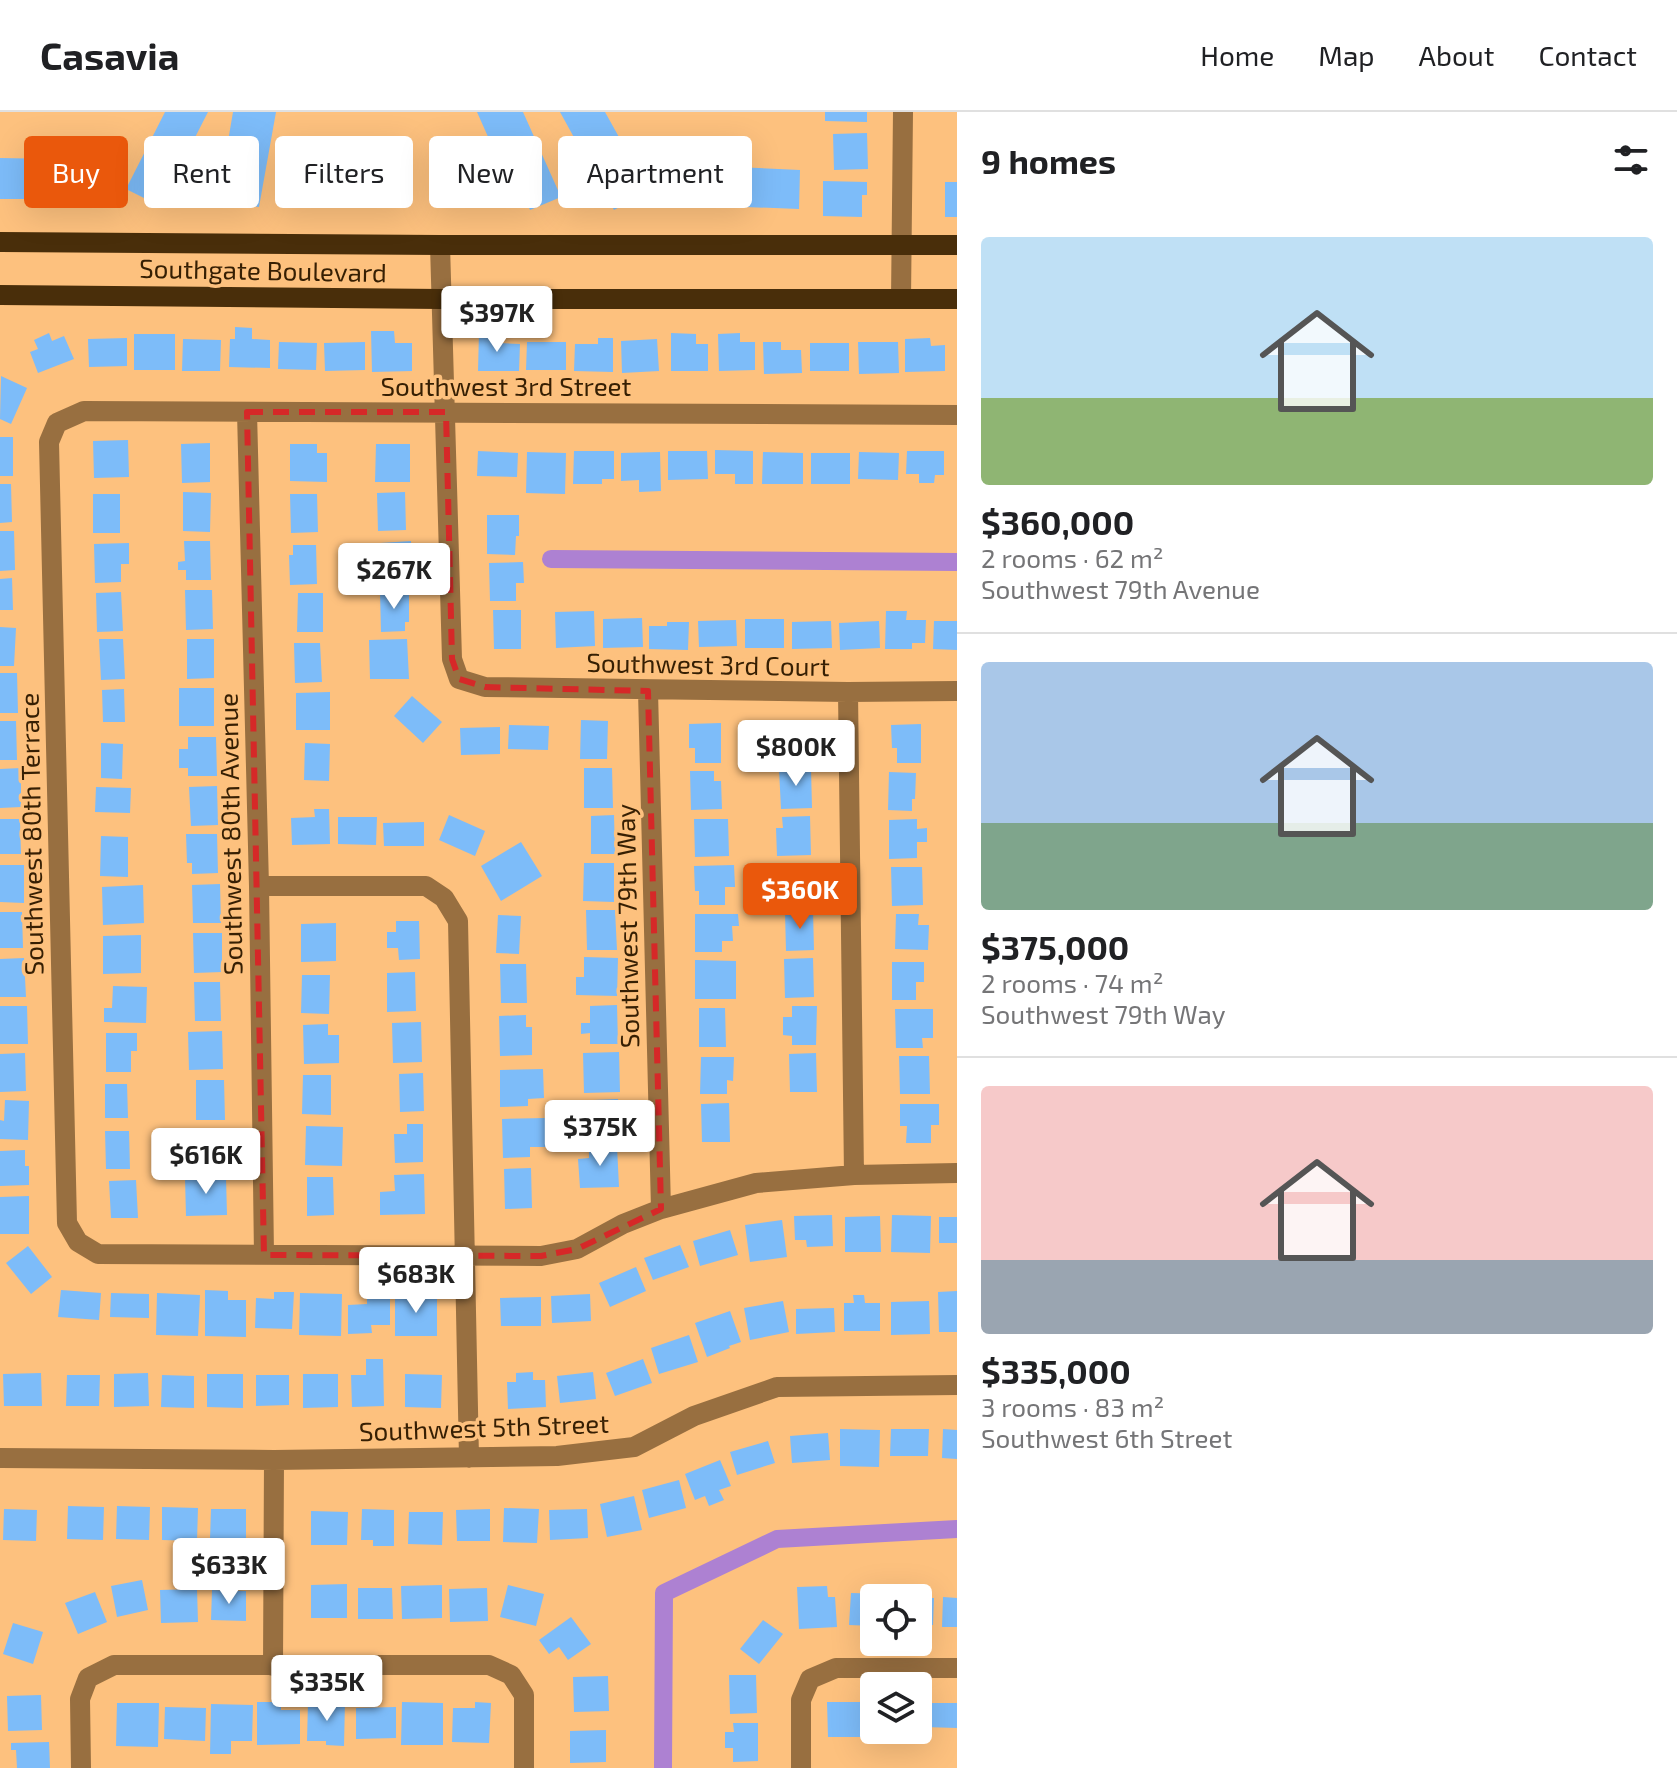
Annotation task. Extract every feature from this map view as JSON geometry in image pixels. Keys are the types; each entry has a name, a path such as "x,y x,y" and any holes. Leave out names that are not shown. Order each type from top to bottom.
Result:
{"main road":[{"name":"Southgate Boulevard","path":"0,242 957,245"},
{"name":"Southgate Boulevard","path":"0,295 957,299"}],"street":[{"path":"901,299 903,112"},
{"path":"440,245 446,412"},
{"name":"Southwest 3rd Street","path":"57,423 84,411 957,415"},
{"name":"Southwest 80th Avenue","path":"247,412 259,886 264,1255"},
{"name":"Southwest 3rd Court","path":"446,412 452,659 459,679 485,687 648,691 957,691"},
{"name":"Southwest 80th Terrace","path":"57,423 49,442 67,1223 78,1242 98,1254 264,1255"},
{"name":"Southwest 79th Way","path":"648,691 661,1209"},
{"path":"848,692 854,1175"},
{"path":"259,886 426,886 444,898 458,921 469,1458"},
{"path":"264,1255 541,1256 577,1249 623,1224 661,1209 756,1183 854,1175 957,1173"},
{"name":"Southwest 5th Street","path":"0,1458 274,1460 557,1456 634,1447 694,1416 777,1387 957,1385"},
{"path":"273,1666 274,1460"},
{"path":"81,1768 80,1699 88,1678 114,1665 489,1665 511,1675 524,1695 524,1768"},
{"path":"801,1768 801,1700 810,1679 836,1668 957,1668"}],"highlighted area":[{"path":"247,412 446,412 452,659 459,679 485,687 648,691 661,1209 577,1249 541,1256 264,1255"}],"building":[{"path":"165,112 208,112 196,136 153,136"},
{"path":"233,112 276,112 259,207 259,136 229,136"},
{"path":"477,112 523,112 534,136 488,136"},
{"path":"560,112 605,112 618,136 573,136"},
{"path":"825,112 867,112 867,122 825,121"},
{"path":"867,133 868,169 834,170 833,134"},
{"path":"144,153 144,198 128,190"},
{"path":"542,154 558,190 558,198 542,205"},
{"path":"0,158 24,158 24,199 0,199"},
{"path":"752,168 800,170 799,209 752,207"},
{"path":"823,181 867,182 867,195 862,195 862,217 823,216"},
{"path":"945,182 957,182 957,217 945,217"},
{"path":"235,327 252,328 252,339 270,340 270,368 229,367 230,339 235,339"},
{"path":"371,331 394,331 395,343 412,343 412,371 372,372"},
{"path":"479,332 499,333 499,343 520,344 519,371 478,371"},
{"path":"49,333 52,341 64,336 74,359 38,373 30,352 38,349 34,340"},
{"path":"671,333 696,334 696,344 708,344 708,371 671,371"},
{"path":"740,333 740,342 755,342 755,370 719,371 718,334"},
{"path":"134,334 175,334 175,370 134,370"},
{"path":"127,338 127,366 89,367 88,339"},
{"path":"598,338 613,338 613,372 574,371 575,344 598,344"},
{"path":"930,338 931,346 945,345 945,371 905,372 905,339"},
{"path":"183,339 221,340 220,371 182,371"},
{"path":"657,339 659,371 622,373 621,341"},
{"path":"279,342 317,343 316,370 278,369"},
{"path":"365,342 365,370 325,371 324,343"},
{"path":"527,342 566,342 566,370 526,370"},
{"path":"763,342 781,342 781,350 801,350 802,373 764,374"},
{"path":"858,342 898,342 899,373 859,374"},
{"path":"810,343 849,343 849,371 810,371"},
{"path":"1,376 27,388 11,424 0,419"},
{"path":"0,437 13,437 13,476 0,476"},
{"path":"128,440 129,477 94,478 93,441"},
{"path":"210,443 210,482 182,483 181,444"},
{"path":"290,444 317,444 317,453 327,453 327,482 290,481"},
{"path":"376,444 410,444 410,482 375,482"},
{"path":"715,450 753,451 753,484 735,484 735,474 715,474"},
{"path":"478,451 518,453 517,477 477,476"},
{"path":"574,451 614,451 614,479 602,479 602,484 573,484"},
{"path":"668,451 707,451 708,479 668,480"},
{"path":"907,451 944,451 944,475 935,475 934,483 919,483 919,474 906,474"},
{"path":"527,452 566,453 565,494 526,493"},
{"path":"660,452 661,491 639,492 639,480 621,481 621,453"},
{"path":"763,452 803,453 803,484 762,484"},
{"path":"859,452 899,453 898,480 858,479"},
{"path":"811,453 850,453 850,484 811,484"},
{"path":"0,484 11,484 12,522 0,523"},
{"path":"183,492 211,493 210,532 183,531"},
{"path":"405,492 406,530 378,531 377,493"},
{"path":"93,494 120,494 120,533 93,533"},
{"path":"290,494 317,494 318,532 291,533"},
{"path":"487,515 519,515 515,555 487,554"},
{"path":"0,531 14,531 15,570 0,571"},
{"path":"184,541 210,541 211,580 186,580 186,570 178,570 178,562 185,561"},
{"path":"411,541 412,581 381,582 380,543"},
{"path":"129,543 129,564 121,564 121,582 95,583 94,544"},
{"path":"293,545 316,545 317,584 290,585 289,555 293,555"},
{"path":"523,562 524,583 516,583 516,601 490,601 489,563"},
{"path":"12,578 13,610 0,610 0,579"},
{"path":"185,590 212,590 213,629 186,630"},
{"path":"121,592 123,631 97,632 96,593"},
{"path":"380,592 409,592 409,622 405,622 405,631 381,632"},
{"path":"298,593 323,593 323,632 297,632"},
{"path":"493,610 521,610 521,649 494,649"},
{"path":"594,611 595,646 556,648 555,612"},
{"path":"886,611 907,611 906,620 926,620 925,643 912,643 912,649 885,649"},
{"path":"642,618 643,647 603,648 603,619"},
{"path":"745,619 784,619 784,648 745,648"},
{"path":"736,620 737,646 699,647 698,621"},
{"path":"831,621 832,648 792,649 792,622"},
{"path":"879,621 880,648 840,650 839,623"},
{"path":"934,621 957,621 957,650 933,649"},
{"path":"667,622 689,622 688,650 649,649 649,626 667,626"},
{"path":"0,627 16,628 14,666 0,666"},
{"path":"99,639 123,639 125,679 101,680"},
{"path":"187,639 214,639 214,678 187,679"},
{"path":"407,639 409,679 370,679 369,640"},
{"path":"294,643 320,643 322,682 295,683"},
{"path":"0,673 17,673 18,713 0,713"},
{"path":"179,688 214,688 214,726 179,726"},
{"path":"124,689 125,722 103,722 102,690"},
{"path":"330,692 330,730 296,730 296,693"},
{"path":"412,696 442,722 423,743 394,716"},
{"path":"581,720 608,721 607,759 580,759"},
{"path":"0,721 16,721 17,760 0,760"},
{"path":"777,722 805,722 805,760 769,761 769,740 777,740"},
{"path":"721,723 721,763 695,763 695,748 689,748 689,724"},
{"path":"921,724 921,763 897,763 897,748 892,748 891,725"},
{"path":"509,725 549,726 548,750 508,749"},
{"path":"500,727 500,754 461,755 460,728"},
{"path":"188,737 216,737 217,776 188,776 188,768 179,768 179,749 188,749"},
{"path":"101,743 123,744 122,779 101,778"},
{"path":"305,743 330,744 329,781 304,780"},
{"path":"21,768 21,807 0,808 0,769"},
{"path":"584,768 612,768 613,808 584,808"},
{"path":"811,768 812,808 781,809 779,769"},
{"path":"690,771 714,771 714,781 721,781 722,809 691,810"},
{"path":"889,772 916,773 912,811 888,810"},
{"path":"217,786 218,825 191,826 189,787"},
{"path":"96,787 131,788 130,813 95,812"},
{"path":"314,809 329,809 330,844 292,845 291,818 315,817"},
{"path":"449,815 485,831 475,856 439,840"},
{"path":"614,815 615,854 591,854 591,816"},
{"path":"810,816 811,855 777,856 776,828 783,828 782,817"},
{"path":"338,817 377,817 376,845 338,844"},
{"path":"0,819 20,819 21,854 0,854"},
{"path":"694,819 728,819 729,856 695,857"},
{"path":"917,819 917,829 927,828 927,842 917,842 917,858 889,859 889,820"},
{"path":"424,822 424,846 384,846 383,823"},
{"path":"186,834 217,834 218,873 192,874 192,863 187,863"},
{"path":"101,836 128,837 128,877 100,876"},
{"path":"521,842 542,876 501,901 481,866"},
{"path":"584,863 614,863 614,902 583,901"},
{"path":"810,863 811,903 782,904 781,864"},
{"path":"0,865 24,865 24,903 0,902"},
{"path":"734,865 735,887 725,887 725,905 699,905 694,866"},
{"path":"891,867 922,867 923,905 892,906"},
{"path":"220,884 221,923 193,923 192,885"},
{"path":"143,885 144,923 103,925 102,887"},
{"path":"586,910 615,910 617,950 587,950"},
{"path":"813,911 814,950 786,951 785,912"},
{"path":"0,912 22,912 23,948 0,948"},
{"path":"695,914 738,914 739,926 732,926 733,941 722,941 722,952 695,952"},
{"path":"896,914 919,914 918,925 929,925 928,950 895,949"},
{"path":"498,915 521,916 519,954 496,953"},
{"path":"396,921 419,921 420,959 399,960 398,948 387,948 387,932 396,932"},
{"path":"336,923 336,961 301,962 301,924"},
{"path":"193,933 222,933 222,972 194,973"},
{"path":"141,935 141,973 103,974 103,936"},
{"path":"584,957 618,958 617,996 576,995 576,977 584,977"},
{"path":"24,958 26,997 0,997 0,959"},
{"path":"813,958 814,997 785,998 784,959"},
{"path":"695,960 736,961 736,999 695,999"},
{"path":"892,962 924,962 924,982 916,982 916,1000 892,1000"},
{"path":"500,964 526,964 527,1003 501,1003"},
{"path":"415,972 416,1011 387,1012 387,973"},
{"path":"302,975 330,975 329,1014 301,1013"},
{"path":"194,982 220,982 221,1021 195,1021"},
{"path":"113,986 147,987 146,1023 104,1022 104,1008 112,1008"},
{"path":"617,1005 618,1044 590,1044 590,1033 581,1034 581,1023 590,1023 590,1006"},
{"path":"0,1006 27,1006 28,1044 0,1044"},
{"path":"792,1006 817,1006 816,1045 792,1045 792,1036 783,1035 783,1017 792,1017"},
{"path":"699,1008 725,1008 726,1047 699,1047"},
{"path":"895,1009 933,1009 933,1038 922,1038 923,1048 896,1048"},
{"path":"526,1015 526,1027 532,1027 532,1055 500,1056 499,1016"},
{"path":"421,1022 422,1062 393,1063 392,1023"},
{"path":"328,1024 328,1035 339,1035 339,1063 304,1064 303,1025"},
{"path":"222,1031 223,1069 189,1070 188,1032"},
{"path":"106,1033 137,1033 137,1051 131,1051 131,1072 106,1072"},
{"path":"619,1052 620,1092 584,1093 583,1053"},
{"path":"25,1053 26,1091 0,1092 0,1054"},
{"path":"816,1053 817,1092 790,1092 789,1054"},
{"path":"899,1056 929,1056 930,1094 900,1094"},
{"path":"701,1057 734,1057 733,1081 727,1080 727,1094 700,1094"},
{"path":"543,1069 544,1098 528,1099 528,1106 500,1107 500,1070"},
{"path":"423,1073 424,1111 400,1112 399,1074"},
{"path":"303,1075 331,1075 331,1115 302,1114"},
{"path":"196,1080 224,1080 225,1120 196,1120"},
{"path":"105,1084 127,1084 128,1118 105,1118"},
{"path":"618,1099 619,1138 593,1139 593,1100"},
{"path":"5,1100 29,1101 28,1140 0,1139 0,1120 4,1121"},
{"path":"729,1103 730,1142 702,1142 701,1104"},
{"path":"900,1104 939,1104 939,1125 931,1125 931,1143 906,1143 907,1126 900,1126"},
{"path":"545,1118 546,1147 530,1147 530,1157 503,1158 502,1119"},
{"path":"407,1124 423,1124 423,1162 395,1163 394,1134 407,1134"},
{"path":"306,1126 343,1127 342,1166 305,1165"},
{"path":"198,1129 223,1129 224,1168 199,1169"},
{"path":"105,1131 129,1131 130,1169 106,1169"},
{"path":"617,1146 619,1187 580,1188 578,1159 589,1158 589,1148"},
{"path":"25,1150 29,1185 0,1186 0,1151"},
{"path":"531,1168 532,1208 505,1209 504,1169"},
{"path":"424,1174 425,1214 380,1215 380,1192 395,1191 394,1175"},
{"path":"226,1177 227,1215 186,1216 185,1178"},
{"path":"307,1177 333,1177 334,1215 307,1216"},
{"path":"136,1180 138,1218 111,1218 109,1181"},
{"path":"29,1196 29,1234 0,1234 0,1197"},
{"path":"832,1215 833,1246 807,1247 806,1240 795,1240 794,1216"},
{"path":"892,1215 931,1216 930,1253 891,1252"},
{"path":"880,1216 881,1252 845,1252 845,1217"},
{"path":"939,1217 957,1217 957,1243 939,1243"},
{"path":"782,1220 787,1257 750,1262 745,1225"},
{"path":"730,1230 738,1255 700,1266 693,1241"},
{"path":"680,1245 689,1267 653,1280 644,1258"},
{"path":"28,1246 52,1277 31,1294 6,1263"},
{"path":"636,1267 646,1291 610,1307 599,1283"},
{"path":"61,1290 101,1293 99,1320 58,1317"},
{"path":"205,1290 228,1291 228,1300 246,1300 246,1337 205,1336"},
{"path":"957,1291 957,1332 939,1332 938,1292"},
{"path":"274,1292 294,1292 292,1329 255,1328 256,1298 274,1299"},
{"path":"390,1292 390,1325 371,1325 372,1333 348,1334 348,1305 367,1304 367,1293"},
{"path":"111,1293 149,1294 149,1318 110,1317"},
{"path":"157,1293 200,1295 198,1336 156,1335"},
{"path":"300,1293 342,1294 341,1336 299,1335"},
{"path":"437,1294 437,1336 395,1336 395,1295"},
{"path":"590,1294 591,1321 552,1323 551,1296"},
{"path":"853,1295 864,1295 865,1303 880,1303 880,1331 844,1331 844,1303 854,1303"},
{"path":"541,1297 541,1326 501,1326 500,1298"},
{"path":"783,1301 789,1332 750,1340 744,1308"},
{"path":"929,1301 930,1334 891,1335 891,1302"},
{"path":"834,1308 835,1332 796,1334 796,1309"},
{"path":"730,1311 741,1342 707,1357 695,1323"},
{"path":"689,1335 698,1362 659,1374 651,1348"},
{"path":"366,1359 383,1359 384,1406 352,1407 351,1375 366,1375"},
{"path":"643,1359 652,1383 615,1396 606,1373"},
{"path":"533,1372 533,1380 545,1380 546,1407 508,1409 507,1382 516,1382 516,1373"},
{"path":"593,1372 596,1399 560,1403 557,1376"},
{"path":"41,1373 42,1406 4,1406 3,1374"},
{"path":"148,1373 149,1406 114,1407 114,1374"},
{"path":"207,1374 243,1374 243,1408 207,1407"},
{"path":"303,1374 338,1374 338,1407 303,1408"},
{"path":"405,1374 442,1375 441,1408 405,1407"},
{"path":"67,1375 100,1375 99,1406 66,1406"},
{"path":"162,1375 194,1376 194,1408 161,1407"},
{"path":"256,1375 289,1375 289,1405 256,1406"},
{"path":"840,1429 880,1430 879,1467 840,1466"},
{"path":"891,1429 929,1429 928,1456 890,1456"},
{"path":"943,1429 957,1430 957,1459 942,1458"},
{"path":"828,1433 830,1460 792,1463 790,1436"},
{"path":"768,1441 775,1463 737,1475 730,1452"},
{"path":"720,1460 731,1486 719,1490 724,1500 709,1506 705,1496 695,1500 685,1474"},
{"path":"679,1480 686,1508 649,1518 642,1490"},
{"path":"634,1496 642,1530 607,1537 600,1504"},
{"path":"68,1506 104,1507 103,1540 67,1539"},
{"path":"117,1506 150,1507 149,1540 116,1539"},
{"path":"162,1507 198,1508 197,1541 162,1540"},
{"path":"504,1508 539,1509 537,1543 503,1542"},
{"path":"4,1509 37,1510 36,1541 3,1540"},
{"path":"211,1509 246,1509 246,1540 210,1539"},
{"path":"362,1509 394,1510 394,1546 373,1546 373,1540 361,1540"},
{"path":"490,1509 490,1541 457,1541 456,1510"},
{"path":"587,1509 588,1538 550,1540 549,1510"},
{"path":"311,1511 348,1512 347,1545 311,1545"},
{"path":"409,1512 443,1512 442,1545 408,1544"},
{"path":"142,1580 148,1610 117,1617 111,1586"},
{"path":"347,1584 347,1618 311,1618 311,1585"},
{"path":"442,1585 442,1618 402,1619 401,1586"},
{"path":"508,1585 544,1594 536,1626 500,1617"},
{"path":"827,1586 828,1597 835,1597 837,1627 799,1629 797,1587"},
{"path":"358,1588 392,1588 393,1619 358,1619"},
{"path":"487,1588 488,1621 450,1622 449,1589"},
{"path":"197,1589 198,1622 161,1623 160,1590"},
{"path":"212,1590 246,1591 246,1621 211,1620"},
{"path":"95,1592 107,1622 78,1634 65,1603"},
{"path":"851,1593 860,1593 860,1625 849,1625"},
{"path":"943,1597 957,1598 957,1627 942,1627"},
{"path":"932,1598 934,1598 933,1625"},
{"path":"571,1617 591,1644 568,1660 559,1647 549,1654 539,1640"},
{"path":"763,1620 783,1634 759,1664 740,1649"},
{"path":"13,1623 43,1632 33,1664 3,1654"},
{"path":"729,1675 756,1675 757,1713 730,1714"},
{"path":"608,1676 609,1711 574,1712 573,1677"},
{"path":"41,1695 42,1730 8,1731 7,1696"},
{"path":"257,1702 281,1702 281,1710 300,1710 300,1744 257,1745"},
{"path":"308,1702 345,1702 344,1746 326,1745 326,1741 307,1741"},
{"path":"402,1702 443,1703 443,1745 401,1745"},
{"path":"475,1702 491,1703 489,1743 452,1742 453,1708 475,1708"},
{"path":"827,1702 860,1702 860,1737 828,1737"},
{"path":"117,1703 159,1703 158,1747 116,1746"},
{"path":"932,1703 957,1703 957,1728 932,1727"},
{"path":"211,1704 253,1705 252,1741 231,1741 231,1754 210,1754"},
{"path":"165,1707 206,1708 205,1741 164,1739"},
{"path":"396,1707 396,1738 356,1739 356,1708"},
{"path":"733,1723 758,1723 758,1761 733,1762 733,1748 725,1748 725,1732 734,1732"},
{"path":"606,1730 606,1762 570,1763 570,1731"},
{"path":"49,1742 50,1768 17,1768 16,1750 11,1750 11,1743"}],"waterway":[{"path":"551,559 957,562"},
{"path":"663,1768 664,1593 777,1539 957,1529"}]}
